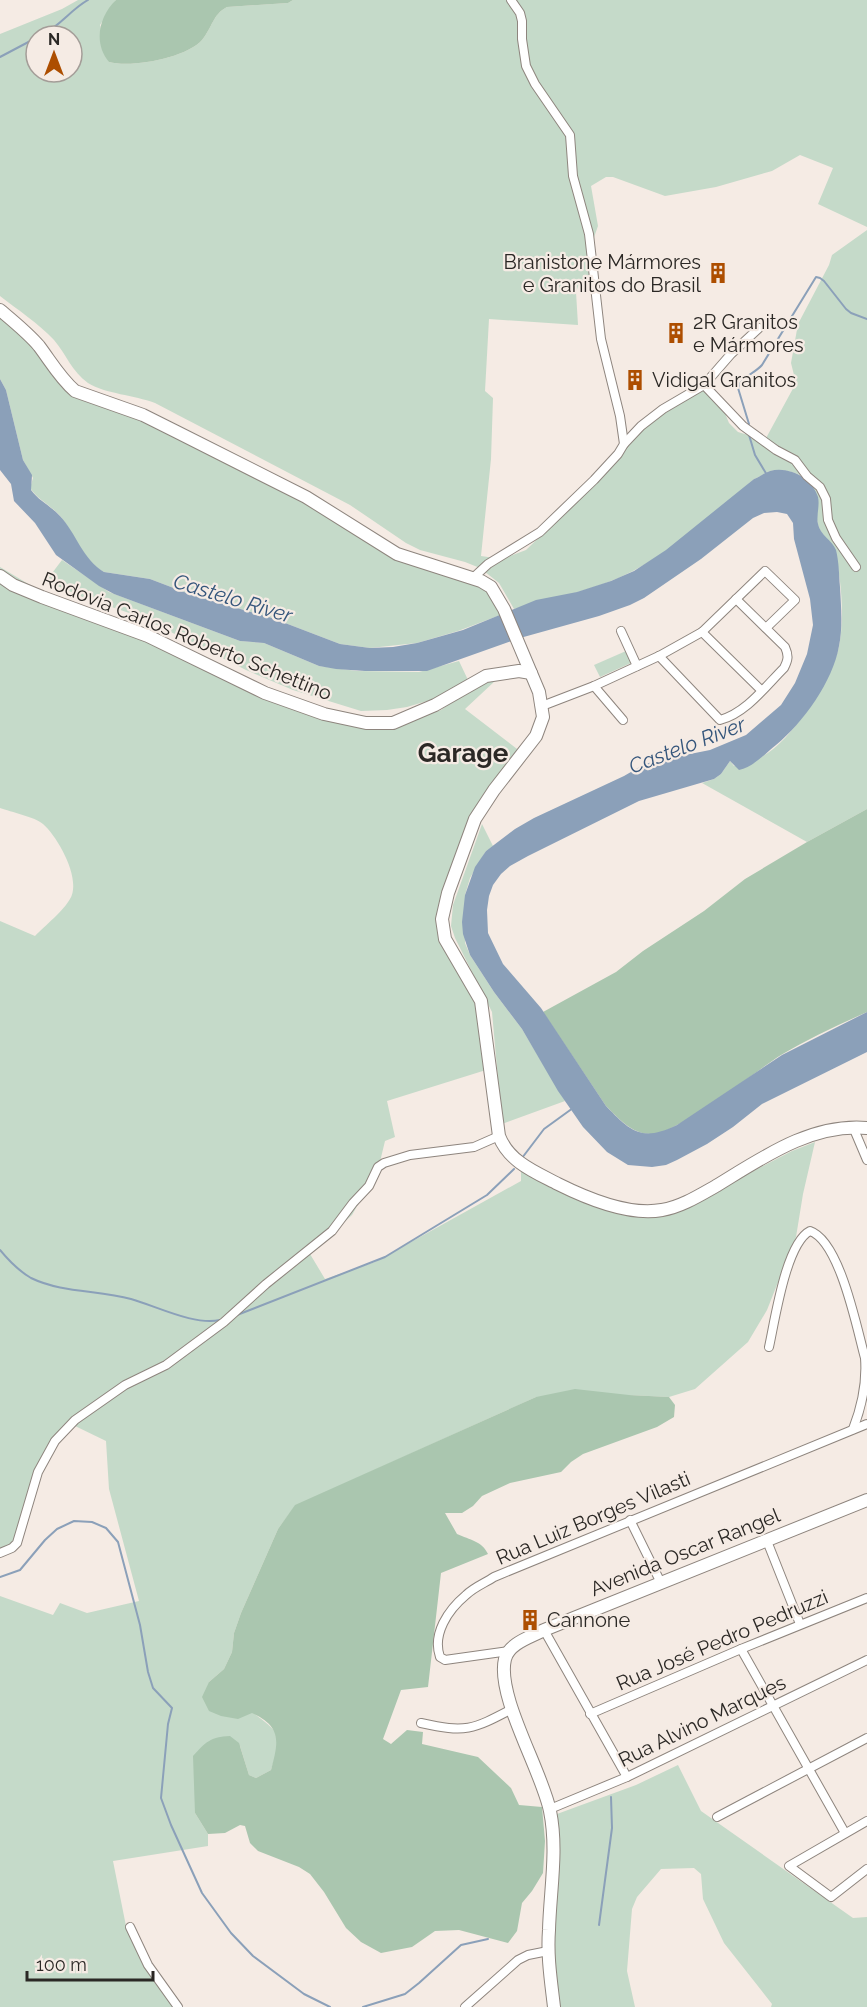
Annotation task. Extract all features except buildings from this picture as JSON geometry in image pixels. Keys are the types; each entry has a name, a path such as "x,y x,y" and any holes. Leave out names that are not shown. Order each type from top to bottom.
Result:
{"main road":[{"path":"0,310 38,345 60,376 75,391 143,415 306,497 397,554 474,578 491,587 504,609 531,674 542,706 543,717 536,736 494,790 475,819 443,909 442,927 446,939 481,1001 499,1136 508,1152 524,1166 561,1185 611,1206 650,1211 664,1210 684,1203 777,1149 796,1141 823,1132 854,1127 867,1128"},
{"name":"Rodovia Carlos Roberto Schettino","path":"0,576 13,585 42,597 148,636 265,693 324,714 366,723 393,723 435,705 486,676 519,671 531,674"},
{"name":"Avenida Oscar Rangel","path":"508,1652 516,1644 544,1630 867,1500"},
{"path":"508,1652 504,1672 512,1709 550,1809 553,1843 548,1951 554,2007"}],"street":[{"path":"511,0 520,13 522,21 526,66 535,84 570,135 573,176 589,234 601,339 620,416 624,444"},
{"path":"474,578 488,564 540,532 594,480 641,426 663,409 704,385 730,354 759,328"},
{"path":"704,385 743,426 776,450 795,460 807,476 820,487 826,499 828,520 836,538 856,567"},
{"path":"542,706 594,686 659,656 702,632 765,571 795,600 766,628"},
{"path":"659,656 720,720 742,709 784,668 788,654 785,647 735,599"},
{"path":"621,631 637,666"},
{"path":"702,632 761,690"},
{"path":"594,686 623,720"},
{"path":"854,1127 867,1160"},
{"path":"0,1553 17,1543 38,1472 55,1441 75,1420 125,1385 166,1365 224,1322 266,1284 332,1231 369,1186 378,1167 410,1155 474,1147 499,1136"},
{"path":"769,1347 792,1254 805,1234 810,1231 817,1233 837,1263 865,1358 867,1379 865,1393 853,1430"},
{"name":"Rua Luiz Borges Vilasti","path":"508,1652 445,1660 441,1657 438,1640 448,1615 466,1595 479,1586 495,1577 630,1520 867,1424"},
{"path":"630,1520 661,1583"},
{"path":"767,1541 800,1624"},
{"name":"Rua José Pedro Pedruzzi","path":"590,1714 800,1624 867,1598"},
{"path":"544,1630 627,1777"},
{"path":"741,1649 844,1833"},
{"name":"Rua Alvino Marques","path":"550,1809 627,1777 867,1660"},
{"path":"421,1723 449,1730 466,1730 512,1709"},
{"path":"717,1818 867,1738"},
{"path":"867,1821 789,1866 831,1897 867,1869"},
{"path":"130,1927 148,1965 178,2007"},
{"path":"465,2007 518,1960 528,1955 548,1951"}],"green space":[{"path":"78,0 116,0 100,25 109,62 131,64 158,60 184,52 202,40 219,13 227,7 288,3 293,0 867,0 867,227 818,204 833,168 800,155 772,171 716,187 665,196 613,177 606,177 591,186 598,226 592,243 599,284 579,284 576,292 578,325 489,319 485,391 493,398 491,459 481,556 502,559 526,550 580,498 643,424 712,382 729,423 738,432 765,440 796,383 791,363 798,324 832,255 867,230 867,809 807,842 702,783 721,774 730,761 734,766 758,758 785,739 809,708 835,659 841,634 842,610 835,550 819,528 811,486 800,475 776,470 754,479 711,517 665,552 619,578 575,593 514,609 499,583 480,568 420,550 406,543 350,505 155,403 103,390 82,379 54,340 35,322 0,296 0,34 24,24 24,84 84,84 84,24 25,24"},
{"path":"116,0 293,0 288,3 227,7 219,13 202,40 184,52 158,60 119,64 109,62 101,47 100,38 105,14"},
{"path":"0,312 71,385 128,407 393,550 485,587 503,614 417,643 370,648 340,644 272,618 192,595 150,579 104,572 90,561 61,517 30,488 33,478 23,460 6,390 0,379"},
{"path":"62,560 109,592 240,641 264,643 319,666 357,671 419,672 459,661 468,680 434,699 407,707 361,711 293,690 246,670 141,617 85,598 46,581"},
{"path":"0,567 30,585 181,653 348,723 407,722 441,710 461,695 485,683 495,681 465,709 521,752 499,777 441,902 455,966 476,1004 486,1070 387,1101 395,1137 385,1141 378,1170 352,1215 310,1254 325,1279 375,1262 521,1181 521,1170 637,1216 717,1190 792,1151 815,1142 796,1237 767,1310 748,1342 695,1389 669,1397 629,1395 536,1397 295,1506 278,1529 241,1613 234,1633 232,1652 224,1669 209,1682 256,1715 276,1733 277,1747 271,1770 256,1778 249,1775 240,1746 195,1813 208,1834 208,1846 113,1861 127,1931 181,2007 0,2007 0,1596 53,1615 60,1603 87,1613 139,1601 109,1489 106,1441 73,1425 45,1458 20,1544 0,1550 0,921 35,936 70,899 73,881 67,859 43,824 0,808"},
{"path":"626,651 631,663 600,677 594,665"},
{"path":"867,809 867,1012 781,1055 680,1124 652,1134 638,1132 626,1125 606,1106 543,1012 616,972 643,951 704,911 745,879"},
{"path":"482,824 493,846 486,851 470,878 465,895 465,943 470,955 522,1029 565,1101 502,1124 492,1012 451,926 453,905"},
{"path":"575,1389 669,1397 675,1405 674,1417 657,1427 583,1454 561,1472 510,1483 482,1496 462,1513 445,1513 457,1534 479,1544 488,1554 441,1573 428,1687 401,1690 383,1739 391,1744 407,1730 423,1732 422,1744 478,1757 511,1788 519,1805 542,1807 545,1841 543,1873 522,1903 517,1931 508,1943 459,1930 435,1931 412,1947 381,1953 361,1942 346,1928 310,1874 299,1867 258,1851 250,1843 245,1826 240,1825 225,1833 208,1834 195,1813 193,1756 209,1741 230,1736 239,1743 249,1775 256,1778 271,1770 276,1737 269,1724 262,1718 252,1713 238,1719 221,1716 209,1711 202,1697 209,1682 224,1669 232,1652 234,1633 241,1613 278,1529 295,1505 536,1397"},
{"path":"678,1765 701,1811 853,1918 867,1917 867,2007 771,2007 772,2004 724,1943 703,1899 701,1874 694,1868 661,1869 637,1897 632,1909 627,1971 635,2007 557,2007 553,1954 557,1814 636,1785"}],"water":[{"name":"Castelo River","path":"0,379 6,390 23,460 32,475 31,490 60,516 97,567 104,572 150,579 192,595 272,618 340,644 370,648 417,643 463,630 536,600 577,592 611,581 634,571 666,550 754,479 770,471 785,470 805,479 811,484 818,497 819,528 836,550 841,609 840,639 836,659 824,687 806,713 786,736 749,766 739,770 730,761 721,774 714,779 639,801 510,866 493,885 489,896 488,933 503,964 541,1008 606,1106 630,1128 638,1132 655,1133 677,1125 782,1055 867,1012 867,1052 762,1104 733,1127 677,1160 666,1165 652,1167 628,1165 607,1152 583,1127 558,1091 522,1029 470,955 463,934 465,895 475,867 486,851 515,829 643,765 710,750 746,735 781,705 795,683 807,654 813,625 810,599 794,539 793,523 787,514 764,513 753,518 701,559 644,598 599,616 520,638 427,671 336,669 319,666 264,643 240,641 114,594 56,555 35,523 14,501 11,484 0,470"}],"waterway":[{"path":"58,24 88,0"},
{"path":"0,57 24,44"},
{"path":"749,424 738,388 745,378 762,365 816,277 824,281 846,309 867,319"},
{"path":"749,435 755,455 767,475"},
{"path":"522,1158 544,1129 573,1108"},
{"path":"237,1315 385,1257 487,1195 514,1169"},
{"path":"0,1250 22,1272 43,1283 131,1299 187,1318 220,1320"},
{"path":"0,1577 20,1570 57,1529 74,1521 92,1522 106,1528 118,1542 140,1625 153,1688 172,1708 168,1724 161,1798 202,1893 231,1933 253,1956 304,1994 330,2007"},
{"path":"599,1925 612,1828 611,1797"},
{"path":"363,2007 405,1994 461,1945 488,1939"}],"place":[{"name":"Branistone Mármores e Granitos do Brasil","path":"718,273"},
{"name":"2R Granitos e Mármores","path":"676,333"},
{"name":"Vidigal Granitos","path":"635,380"},
{"name":"Cannone","path":"530,1620"}],"district":[{"name":"Garage","path":"463,753"}]}
